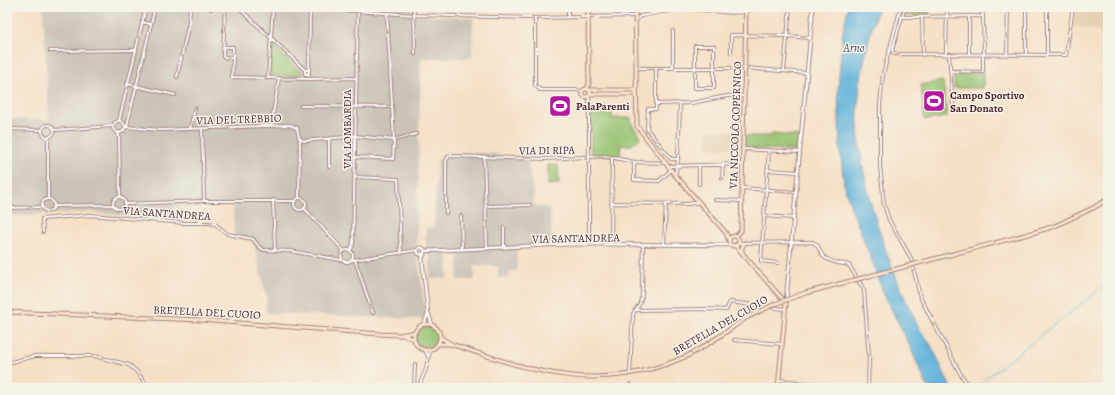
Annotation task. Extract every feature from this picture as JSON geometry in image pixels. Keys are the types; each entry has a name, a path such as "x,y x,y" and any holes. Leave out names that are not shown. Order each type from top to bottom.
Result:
{"main road":[{"path":"588,7 589,93"},
{"name":"VIA NICCOLÒ COPERNICO","path":"730,241 741,231 741,164 746,68 746,7"},
{"path":"635,8 637,126 675,175 726,233 730,241 742,247 742,252"},
{"path":"582,92 584,96 589,93 636,90"},
{"path":"582,92 636,94"},
{"name":"BRETELLA DEL CUOIO","path":"432,324 438,330 440,337 451,344 551,376 575,380 606,380 633,376 672,363 704,346 748,316 775,304 805,293 1025,236 1055,226 1095,207 1108,199"},
{"path":"726,233 734,236 739,249 786,303 778,388"},
{"name":"BRETELLA DEL CUOIO","path":"7,311 201,320 400,335 414,339 419,347 425,350"},
{"path":"414,339 415,332 418,327 424,324 432,324"},
{"name":"BRETELLA DEL CUOIO","path":"400,335 415,332"},
{"path":"425,350 430,350 438,344 440,337"},
{"name":"BRETELLA DEL CUOIO","path":"438,344 451,344"}],"street":[{"path":"54,130 113,126 114,123 119,120 146,7"},
{"path":"119,132 126,127 155,7"},
{"path":"177,77 189,23 190,7"},
{"path":"225,7 223,57 232,58"},
{"path":"238,7 270,37 305,72 306,75 309,73"},
{"path":"268,78 273,7"},
{"path":"296,7 414,15 535,18 635,16"},
{"name":"VIA LOMBARDIA","path":"350,251 353,244 358,7"},
{"path":"414,7 415,54"},
{"path":"568,7 568,17"},
{"path":"635,22 640,16 674,8 746,13 758,7"},
{"path":"784,70 790,7"},
{"path":"786,303 812,7"},
{"path":"901,7 883,74 880,105 880,166 884,204 889,220 911,258 920,297 961,375 971,388"},
{"path":"905,7 892,53 1026,55 1064,55 1067,52 1073,7"},
{"path":"947,7 948,54 953,106"},
{"path":"950,71 983,72 983,16 981,7"},
{"path":"1007,54 1008,7"},
{"path":"1026,7 1026,55"},
{"path":"1047,7 1047,55"},
{"path":"310,8 310,79"},
{"path":"635,8 640,16"},
{"path":"355,157 393,159 394,140 387,14"},
{"path":"969,16 969,54"},
{"path":"901,17 983,16"},
{"path":"922,17 923,54"},
{"path":"535,18 536,88 540,90 578,90 582,92"},
{"path":"142,22 150,24"},
{"path":"673,31 673,68"},
{"path":"731,53 732,35 810,38"},
{"path":"695,46 714,46 714,68 714,88 695,88 695,46"},
{"path":"223,47 233,47 232,77 304,79 356,78"},
{"path":"50,51 135,50"},
{"path":"636,68 746,68 807,73"},
{"path":"656,68 656,109 648,109 647,128 671,159 678,159"},
{"path":"305,72 309,73"},
{"path":"304,79 305,72"},
{"path":"271,126 279,78"},
{"path":"127,84 175,94"},
{"path":"589,93 589,244"},
{"path":"656,104 680,104 727,96 745,96"},
{"path":"675,175 678,159 680,104"},
{"path":"301,106 392,107"},
{"path":"190,129 195,108"},
{"path":"119,120 126,127"},
{"path":"42,130 43,127 48,124 52,126 54,130"},
{"path":"113,126 115,131 119,132"},
{"name":"VIA DEL TREBBIO","path":"126,127 160,130 294,126 298,129 300,139"},
{"path":"202,128 204,201"},
{"path":"7,129 42,130"},
{"path":"42,130 43,135 48,137"},
{"path":"48,137 52,136 54,130"},
{"path":"119,132 120,197 123,199 125,204"},
{"path":"299,198 300,139 308,140 355,136 394,140 416,134"},
{"path":"48,137 48,199"},
{"path":"329,138 329,167"},
{"path":"742,149 799,152"},
{"path":"769,150 761,261 778,263"},
{"name":"VIA DI RIPA","path":"446,213 446,159 449,156 545,158 612,157 634,162 666,163"},
{"path":"484,156 487,248"},
{"path":"610,245 612,157"},
{"path":"634,162 634,180 659,181 671,170"},
{"path":"722,178 723,164"},
{"path":"669,166 741,164"},
{"path":"699,165 699,184"},
{"path":"768,170 798,172"},
{"path":"355,177 398,179 400,254"},
{"path":"741,188 796,192"},
{"path":"113,205 114,199 120,197"},
{"path":"7,208 42,207 44,210 49,212 55,206 113,205 115,208 120,210 125,204 204,201 295,201 299,198"},
{"path":"299,198 304,201 304,208 344,251 350,251 353,255 352,260"},
{"path":"48,199 52,200 55,206"},
{"path":"42,207 43,202 48,199"},
{"path":"273,200 275,251"},
{"path":"715,200 742,201"},
{"path":"295,201 295,209 299,210 304,208"},
{"path":"611,203 699,202"},
{"path":"664,246 666,203"},
{"path":"486,206 530,206"},
{"name":"VIA SANT'ANDREA","path":"43,232 42,219 90,215 215,224 228,234 253,240 264,250 290,251 347,262 352,260 418,252"},
{"path":"461,216 462,248"},
{"path":"764,216 794,218"},
{"path":"504,228 504,248"},
{"name":"VIA SANT'ANDREA","path":"723,245 730,241"},
{"name":"VIA SANT'ANDREA","path":"424,251 462,248 504,248 589,244 664,246 723,245 762,242 815,243 824,256 832,262 849,265 862,287 870,357 868,388"},
{"path":"630,373 634,314 640,303 642,295 643,245"},
{"path":"418,252 420,247 424,251"},
{"path":"342,260 341,256 344,251"},
{"path":"418,252 424,251"},
{"path":"424,251 422,258 428,313 432,324"},
{"path":"418,252 422,258"},
{"path":"355,260 373,314"},
{"path":"635,310 726,310 730,302 785,309"},
{"path":"424,324 428,313"},
{"path":"734,340 782,344"},
{"path":"425,350 428,358"},
{"path":"418,388 426,369 430,350"},
{"path":"7,363 35,356 94,356 129,365 137,372 147,387"},
{"path":"414,388 415,364"},
{"path":"779,380 825,385"}],"shaded area":[{"path":"43,7 412,7 413,15 473,18 472,58 421,58 416,248 426,314 423,319 266,313 267,299 255,248 250,239 234,237 233,205 175,208 173,221 90,212 7,216 7,119 49,120"},
{"path":"1075,7 1104,7 1102,32 1073,26"},
{"path":"708,129 740,131 739,147 707,148"},
{"path":"445,153 493,153 508,157 527,156 535,206 550,208 552,243 517,246 517,271 509,271 509,278 498,278 498,266 474,266 475,280 457,280 459,250 448,251 448,278 430,279 430,255 426,255 426,228 434,227 437,162"}],"green space":[{"path":"906,7 929,7 929,14 906,16 904,14"},
{"path":"272,43 276,50 296,69 301,71 300,76 270,75"},
{"path":"954,73 983,73 983,88 954,88"},
{"name":"Campo Sportivo San Donato","path":"943,81 947,117 924,120 921,85"},
{"path":"612,107 612,118 631,118 632,125 641,137 632,145 621,145 620,156 591,155 591,109"},
{"path":"772,134 799,136 797,151 744,148 745,136 771,136"},
{"path":"548,165 558,165 559,184 548,185"},
{"path":"427,326 435,329 438,337 435,345 427,348 419,345 416,337 419,329"}],"water":[{"name":"Arno","path":"848,7 864,7 866,9 868,7 878,7 863,66 859,97 858,127 860,151 871,203 897,280 918,326 933,349 951,388 928,388 908,342 884,295 852,210 844,184 840,148 838,91 842,37"}],"waterway":[{"path":"975,387 1108,283"}],"place":[{"name":"Campo Sportivo San Donato","path":"934,101"},
{"name":"PalaParenti","path":"560,106"}]}
